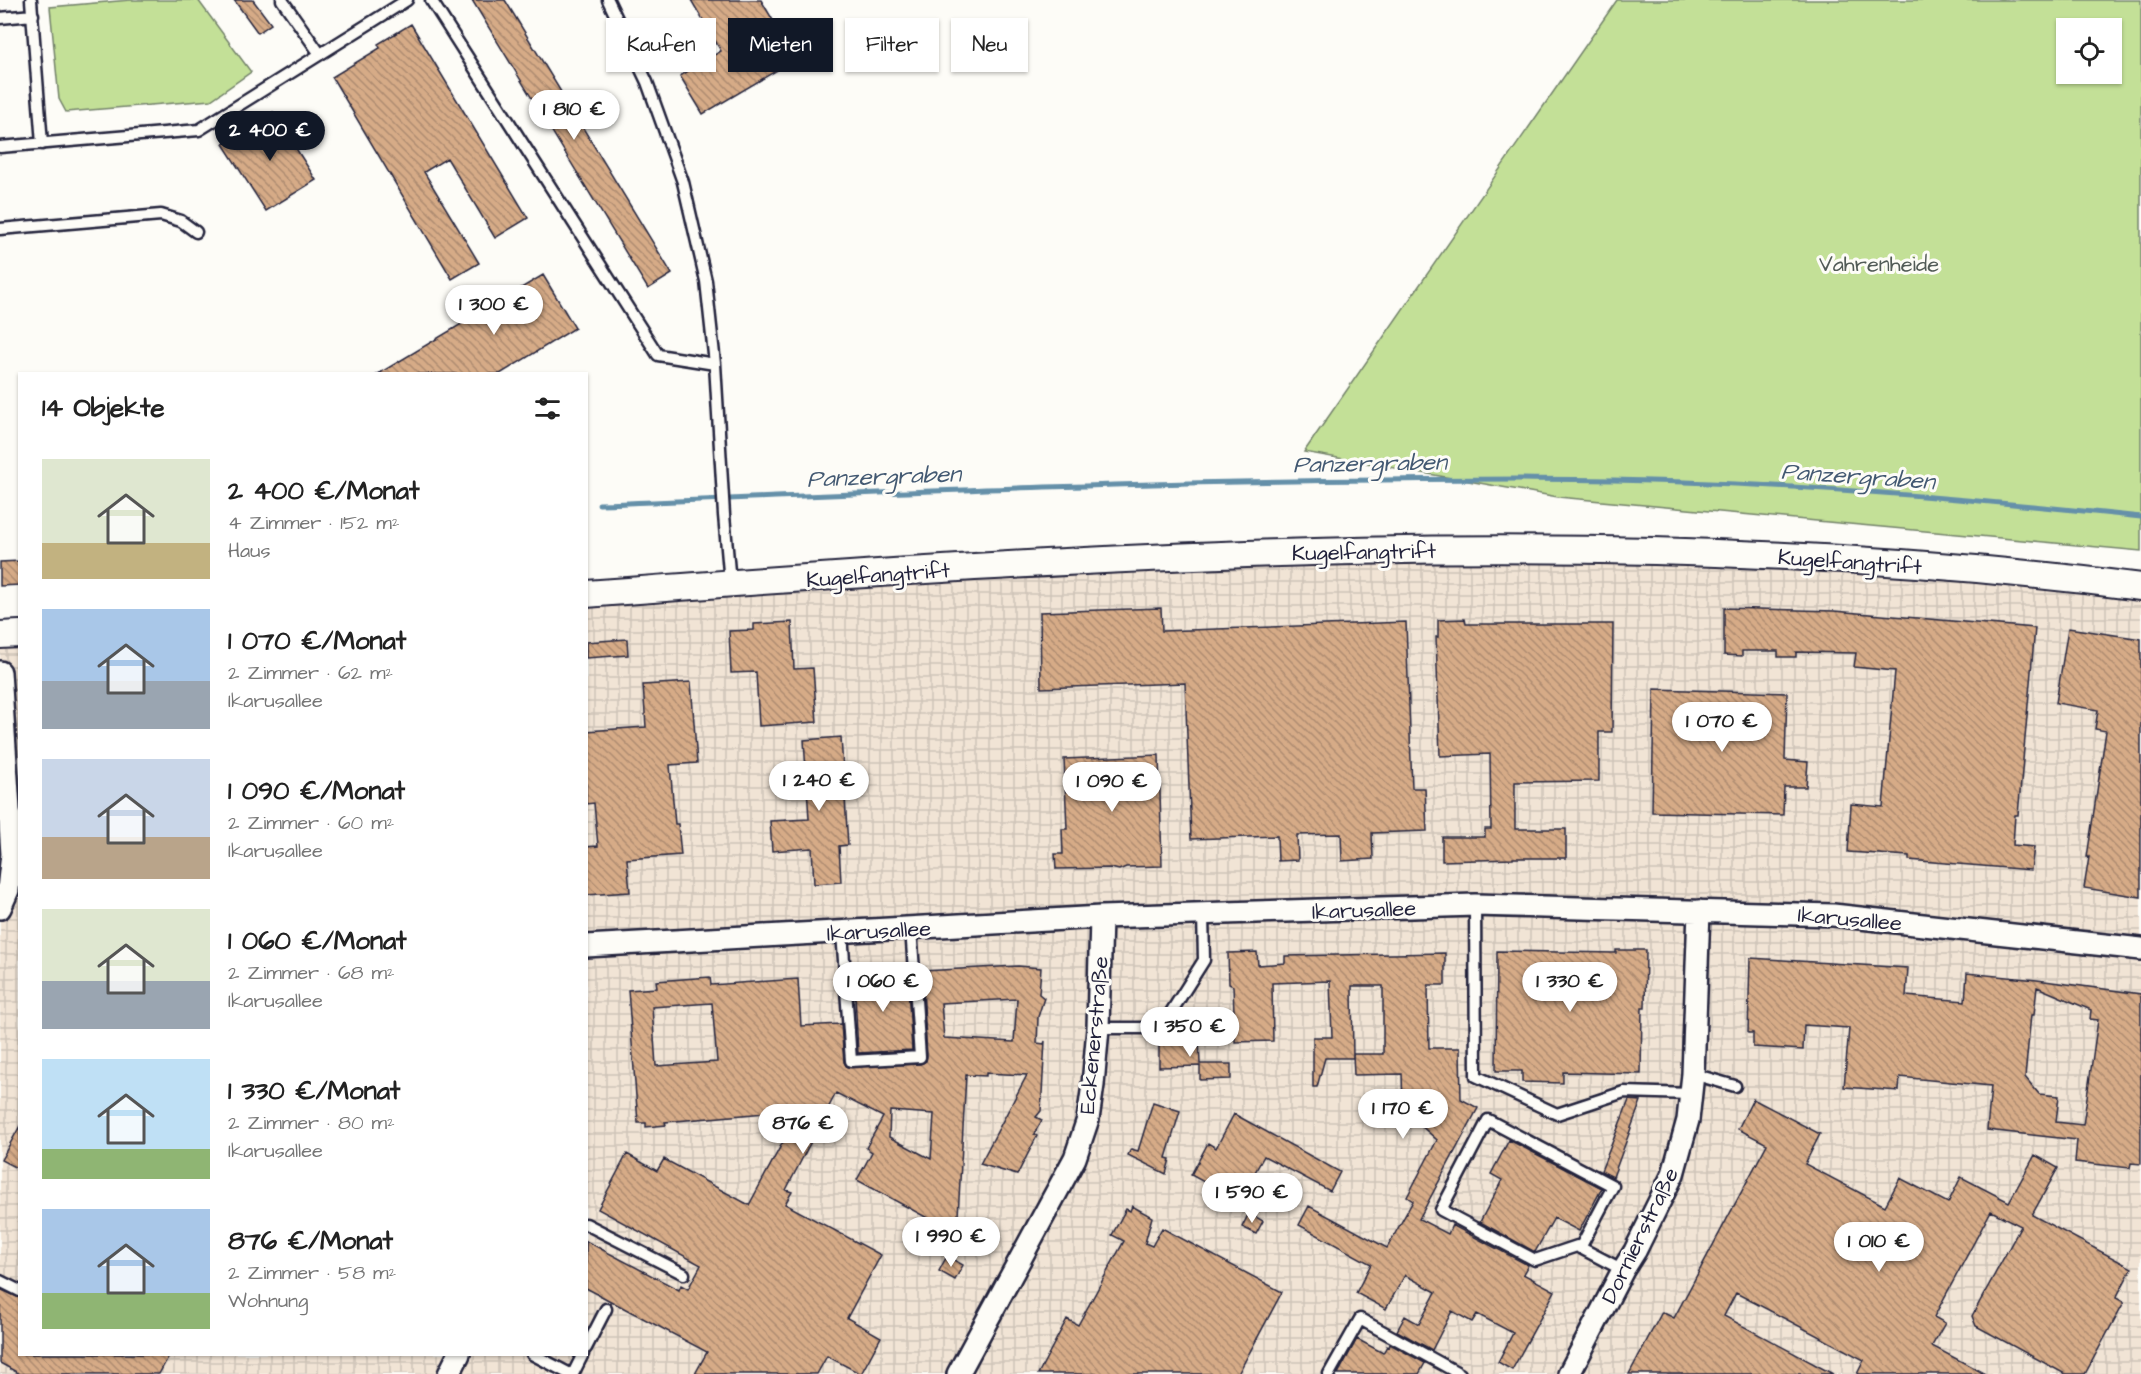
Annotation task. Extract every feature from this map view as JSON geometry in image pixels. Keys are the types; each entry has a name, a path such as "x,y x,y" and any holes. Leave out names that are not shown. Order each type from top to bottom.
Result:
{"street":[{"name":"Kugelfangtrift","path":"588,594 1074,562 1232,555 1559,548 1748,554 1950,567 2141,587"},
{"path":"0,635 18,634"},
{"path":"0,672 12,854 7,895"},
{"name":"Ikarusallee","path":"588,946 1101,917 1475,905 1833,915 2141,950"},
{"name":"Dornierstraße","path":"1569,1374 1674,1174 1688,1120 1692,1084 1699,911"},
{"name":"Eckenerstraße","path":"958,1374 1075,1158 1088,1119 1098,1028 1101,917"},
{"path":"449,1374 458,1356"}],"lane":[{"path":"32,0 42,144"},
{"path":"282,0 320,54"},
{"path":"0,147 199,130 407,0"},
{"path":"431,0 658,355 715,364"},
{"path":"608,0 647,82 682,182 706,281 715,364 730,584"},
{"path":"0,18 33,15"},
{"path":"0,230 162,215 181,221 196,232"},
{"path":"1475,905 1476,1076 1557,1114 1624,1092 1692,1084 1735,1086"},
{"path":"1098,1028 1161,1028 1204,960 1203,914"},
{"path":"842,932 851,1061 920,1056 911,928"},
{"path":"1580,1248 1613,1186 1488,1120 1441,1210 1535,1260 1576,1246 1623,1270"},
{"path":"588,1225 684,1274"},
{"path":"0,1281 18,1290"},
{"path":"588,1344 606,1309"},
{"path":"1329,1374 1360,1319 1460,1374"},
{"path":"536,1356 572,1374 582,1356"}],"shaded area":[{"path":"1438,549 2141,587 2141,1374 0,1374 0,635 18,634 18,1356 588,1356 588,594"}],"green space":[{"path":"130,0 198,0 251,72 211,100 66,112 59,99 50,7"},
{"name":"Vahrenheide","path":"1617,0 2141,0 2141,551 1558,497 1304,452"}],"building":[{"path":"234,0 253,0 271,24 258,33"},
{"path":"472,0 505,0 672,274 648,289"},
{"path":"691,0 761,0 772,18 728,18 728,72 774,72 703,114 680,76 687,72 716,72 716,54 721,51 716,42 716,18 702,18"},
{"path":"411,24 528,218 495,238 447,158 424,172 479,263 452,279 332,77 380,48 378,44"},
{"path":"273,112 316,180 266,211 223,144"},
{"path":"543,275 575,328 503,372 381,372"},
{"path":"18,561 18,585 0,586 0,562"},
{"path":"1161,608 1162,631 1406,622 1412,788 1425,788 1427,831 1372,833 1373,859 1342,861 1341,834 1297,835 1298,860 1278,861 1277,836 1191,839 1185,683 1041,688 1040,612"},
{"path":"1724,608 1834,611 2035,628 2018,815 2015,815 2013,845 2034,847 2031,870 1909,860 1909,856 1848,852 1851,804 1883,807 1895,671 1854,667 1856,653 1796,652 1796,657 1778,657 1778,651 1742,651 1742,656 1724,655"},
{"path":"1465,619 1466,624 1613,624 1612,732 1599,732 1599,781 1515,782 1515,829 1566,829 1566,858 1442,861 1442,837 1485,837 1485,829 1491,829 1490,754 1440,756 1436,637 1438,637 1438,620"},
{"path":"792,622 794,669 813,668 817,722 759,726 756,672 731,673 729,631 754,630 754,624"},
{"path":"2068,628 2141,639 2141,897 2084,888 2106,731 2095,729 2098,710 2056,703"},
{"path":"627,639 628,655 588,658 588,642"},
{"path":"691,682 697,763 670,765 675,824 678,824 681,855 627,859 630,892 588,895 588,847 598,846 594,803 588,804 588,731 646,727 643,685"},
{"path":"1654,689 1787,693 1785,760 1808,762 1806,787 1784,787 1783,815 1652,812"},
{"path":"841,737 848,845 839,846 841,882 814,884 812,848 772,851 770,821 809,819 804,740"},
{"path":"1159,755 1162,866 1126,867 1119,870 1111,868 1056,869 1055,854 1063,854 1062,829 1067,829 1064,759"},
{"path":"1616,950 1646,950 1641,1074 1563,1072 1563,1083 1522,1082 1522,1071 1496,1071 1497,951 1616,953"},
{"path":"1257,952 1258,965 1285,963 1285,956 1445,953 1445,985 1428,985 1429,1048 1460,1048 1461,1099 1478,1108 1419,1219 1448,1234 1452,1225 1528,1265 1523,1274 1555,1291 1512,1370 1498,1362 1513,1333 1477,1314 1472,1322 1452,1311 1432,1350 1397,1331 1405,1316 1419,1324 1436,1292 1405,1275 1386,1309 1356,1293 1371,1264 1299,1225 1309,1206 1387,1248 1413,1201 1407,1197 1437,1140 1403,1110 1402,1074 1354,1075 1353,1054 1383,1054 1383,986 1352,986 1353,1058 1325,1058 1317,1087 1313,1087 1313,1037 1332,1037 1330,981 1272,983 1273,1041 1235,1042 1233,986 1229,984 1228,953"},
{"path":"1750,958 1908,968 1906,996 1965,1001 1967,973 2141,994 2141,1164 2131,1163 2130,1168 2075,1162 2077,1140 1987,1130 1991,1086 1900,1077 1899,1091 1844,1087 1849,1028 1804,1025 1803,1050 1753,1047 1753,1033 1748,1033","holes":["2037,987 2091,1010 2090,1019 2098,1020 2083,1125 2056,1122 2059,1096 2039,1094 2025,1077 2031,1015 2034,1015"]},
{"path":"1018,966 1041,968 1039,994 1044,998 1038,1017 1037,1043 1044,1044 1045,1041 1041,1111 1036,1117 1042,1120 1034,1134 1037,1136 1017,1175 980,1164 1027,1075 986,1073 986,1076 966,1075 957,1234 857,1180 872,1152 866,1148 883,1117 836,1093 786,1190 792,1192 785,1204 881,1255 847,1318 881,1337 861,1374 827,1356 817,1374 695,1374 707,1352 588,1289 588,1242 679,1290 681,1285 688,1289 701,1265 598,1209 627,1154 657,1171 664,1159 749,1205 800,1110 665,1122 666,1125 646,1127 646,1123 638,1123 628,990 657,988 656,981 710,977 711,985 798,979 801,1026 841,1024 844,1062 847,1067 920,1064 926,1061 922,971","holes":["1017,999 1014,1042 944,1038 941,1003","712,1003 717,1062 656,1066 652,1007","890,1111 934,1114 931,1159 889,1137"]},
{"path":"907,972 912,1050 858,1053 854,975"},
{"path":"1199,1037 1200,1064 1231,1064 1231,1079 1200,1080 1200,1066 1159,1067 1159,1038"},
{"path":"1753,1099 1820,1134 1805,1164 1885,1206 1900,1178 1948,1203 1961,1177 2009,1202 2035,1155 2058,1168 2032,1215 2132,1268 2116,1298 2124,1302 2085,1374 2065,1374 1976,1326 1972,1316 2021,1226 1991,1211 1934,1317 1945,1323 1932,1346 1985,1374 1857,1374 1864,1360 1736,1293 1724,1316 1833,1374 1629,1374 1662,1312 1674,1318 1767,1144 1738,1129"},
{"path":"1629,1100 1641,1101 1613,1177 1601,1171"},
{"path":"1153,1102 1180,1111 1166,1158 1170,1159 1166,1174 1128,1155 1131,1149 1138,1151"},
{"path":"1234,1114 1340,1172 1330,1191 1264,1156 1239,1201 1191,1175 1208,1143 1216,1148"},
{"path":"18,1130 18,1169 1,1160"},
{"path":"1509,1140 1602,1188 1579,1231 1554,1218 1535,1252 1480,1222 1502,1180 1491,1174"},
{"path":"1132,1206 1152,1217 1145,1243 1152,1246 1162,1228 1282,1292 1238,1374 1038,1374 1067,1319 1078,1325 1124,1241 1112,1235 1126,1209 1130,1211"},
{"path":"1249,1213 1263,1221 1256,1234 1242,1227"},
{"path":"947,1256 963,1265 955,1280 939,1271"},
{"path":"0,1289 18,1297 18,1356 169,1356 159,1374 20,1374 0,1363"},
{"path":"1357,1339 1383,1353 1390,1344 1425,1363 1419,1374 1338,1374"}],"waterway":[{"name":"Panzergraben","path":"599,504 1186,483 1571,479 1742,484 1856,491 2141,517"}]}
